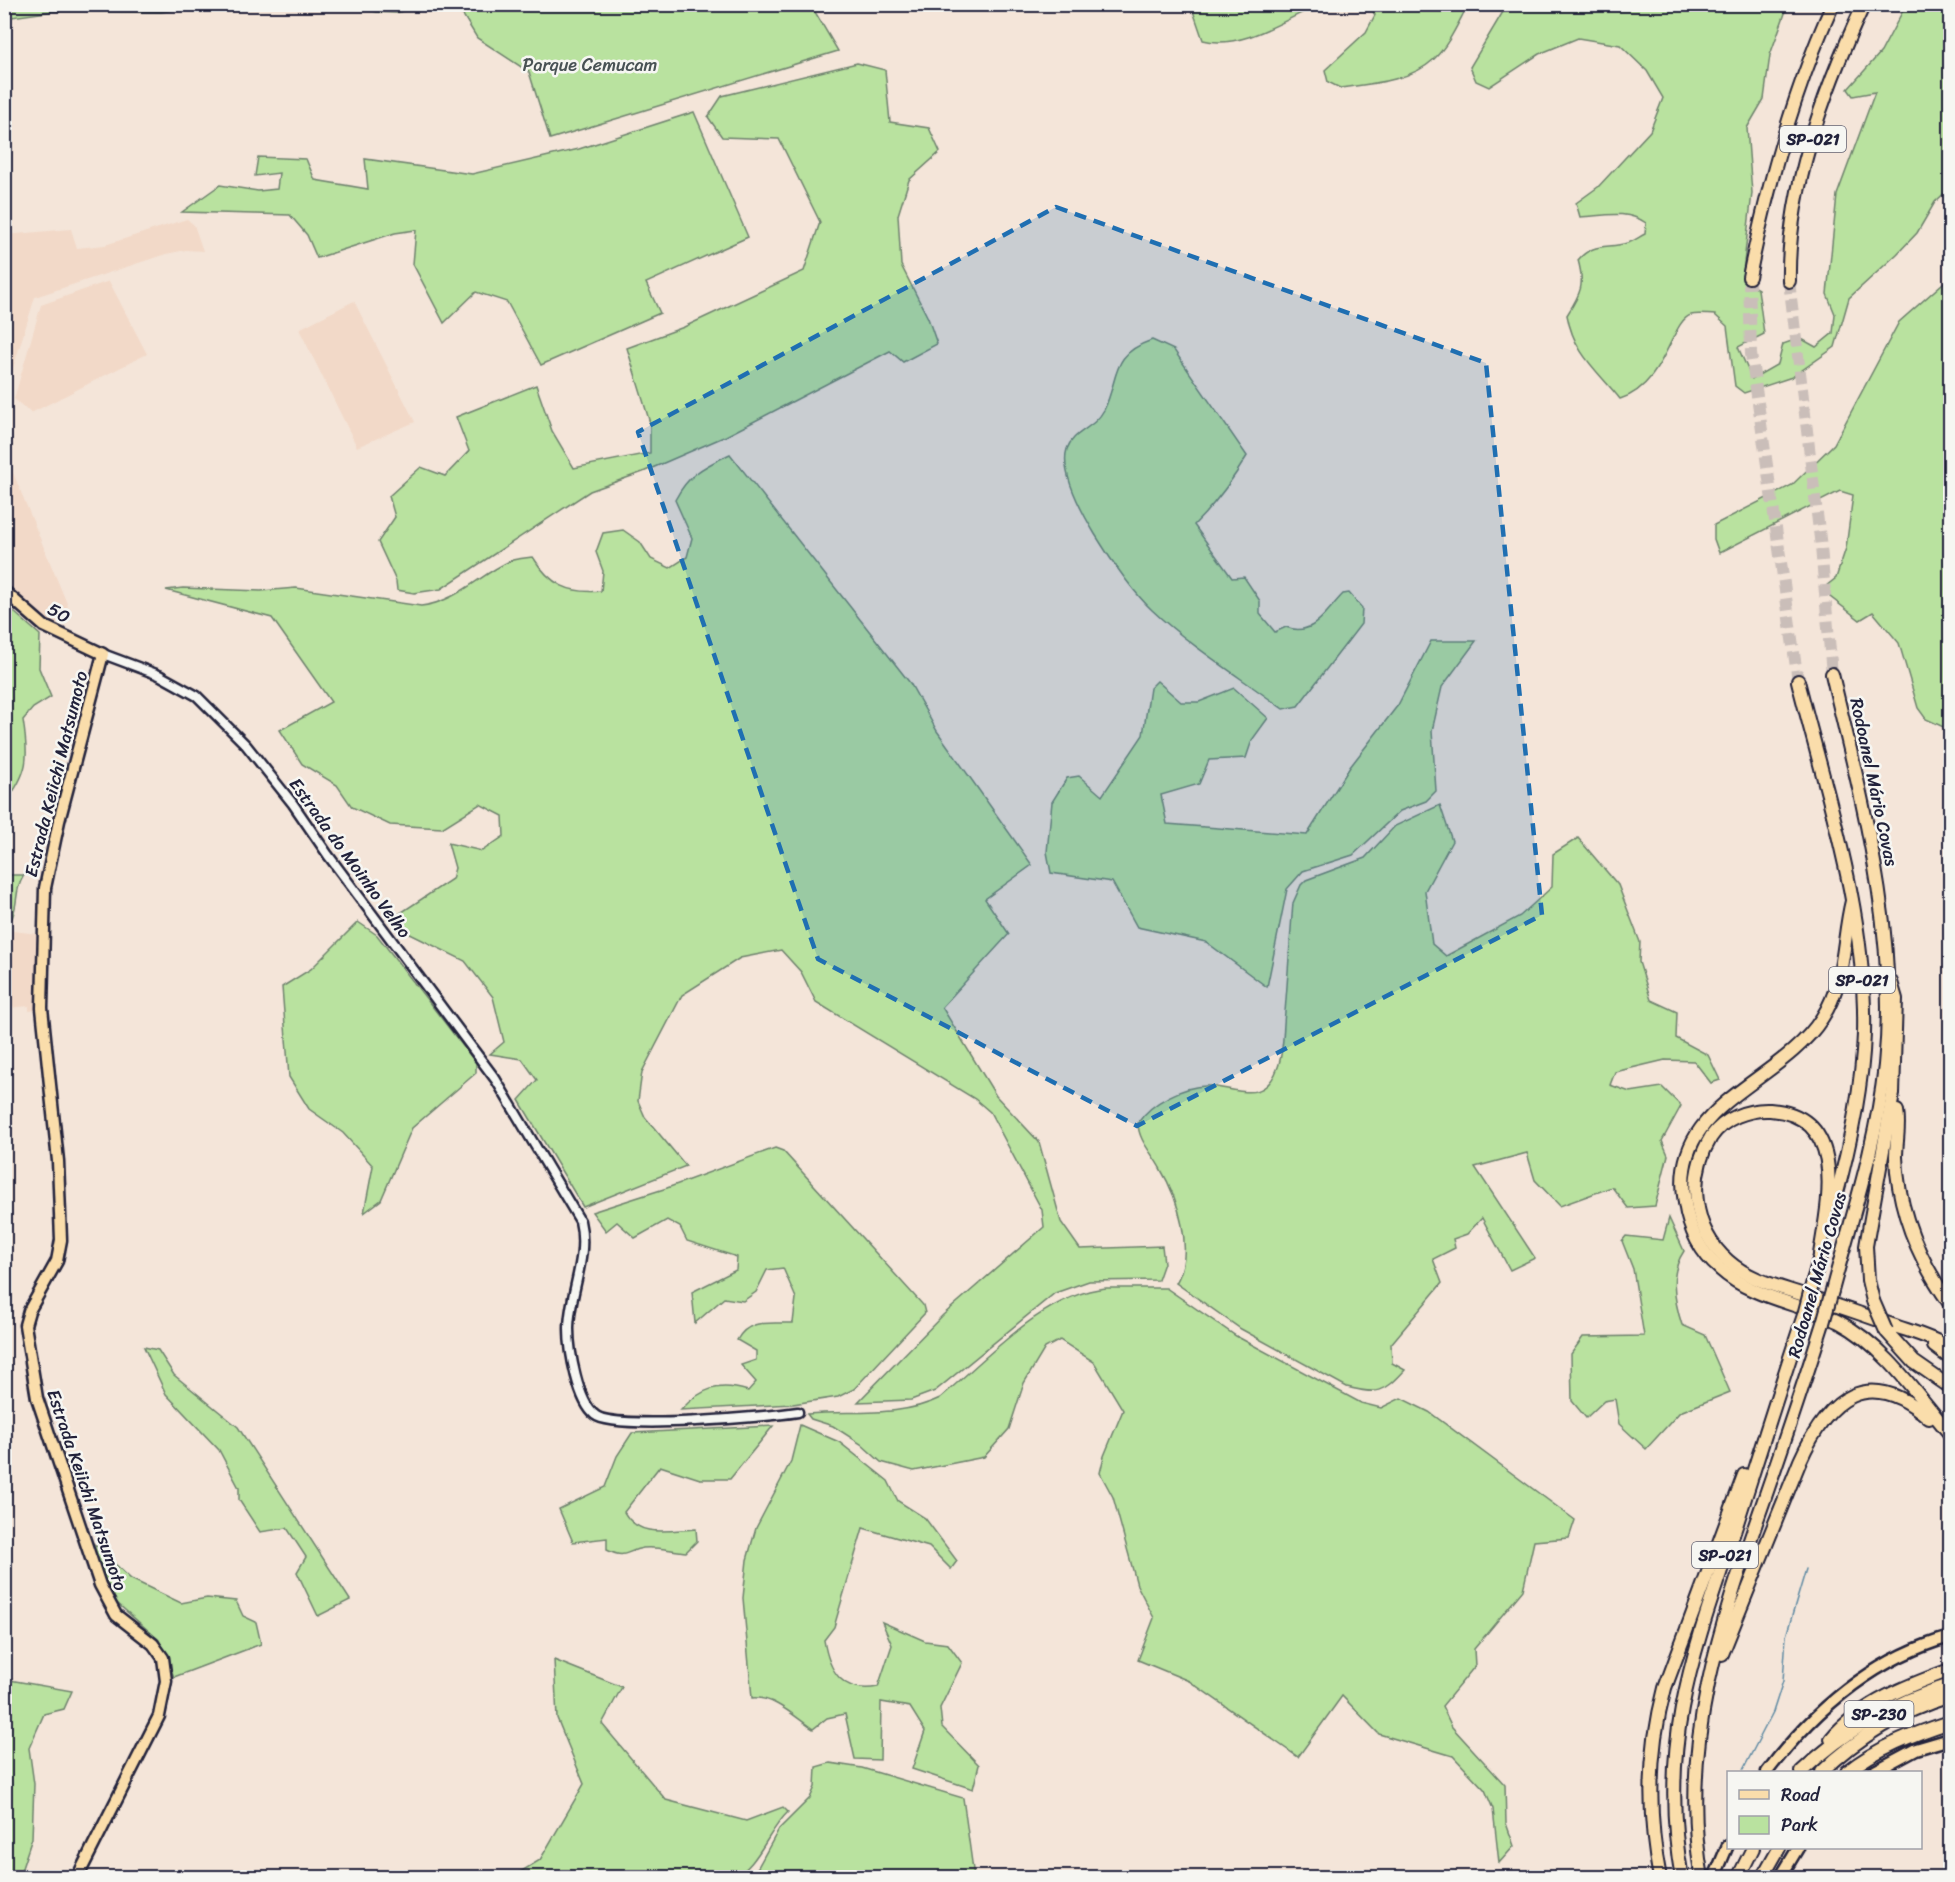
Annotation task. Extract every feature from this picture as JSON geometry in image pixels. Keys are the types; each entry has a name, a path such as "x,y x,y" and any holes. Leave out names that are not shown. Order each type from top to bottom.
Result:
{"highway":[{"name":"SP-021","path":"1749,277 1787,121 1808,60 1833,4"},
{"name":"SP-021","path":"1789,281 1793,221 1815,131 1827,93 1864,4"},
{"name":"Rodoanel Mário Covas","path":"1702,1878 1694,1786 1705,1694 1731,1599 1823,1323 1876,1122 1885,1064 1888,975 1877,881 1832,674"},
{"name":"Rodoanel Mário Covas","path":"1682,1878 1673,1800 1679,1713 1711,1594 1804,1315 1851,1134 1862,1066 1862,975 1852,901 1798,681"},
{"path":"1852,901 1839,981 1823,1017 1811,1034 1786,1058 1732,1096 1705,1121 1690,1147 1684,1165 1682,1183 1684,1202 1695,1238 1702,1250 1722,1272 1758,1292 1826,1316 1851,1329 1878,1352 1950,1434"},
{"path":"1888,975 1896,999 1893,1094 1866,1246 1868,1280 1873,1301 1914,1362 1950,1387"},
{"path":"1893,1094 1898,1118 1896,1157 1903,1208 1923,1260 1950,1304"},
{"path":"1820,1254 1830,1194 1830,1168 1825,1151 1814,1132 1788,1114 1771,1110 1745,1113 1728,1121 1714,1134 1703,1153 1695,1188 1699,1217 1719,1251 1742,1271 1759,1280 1916,1336 1950,1358"},
{"path":"1890,1328 1922,1334 1950,1348"},
{"path":"1705,1694 1800,1461 1811,1436 1829,1411 1854,1395 1867,1392 1890,1394 1913,1405 1950,1439"},
{"path":"1660,1878 1652,1827 1651,1755 1665,1688 1736,1497 1778,1394"},
{"path":"1815,1758 1834,1735 1872,1706 1915,1683 1950,1670"},
{"name":"SP-230","path":"1803,1771 1815,1758 1889,1708 1912,1697 1950,1685"},
{"name":"SP-230","path":"1824,1771 1855,1743 1879,1727 1908,1711 1950,1695"},
{"path":"1849,1771 1866,1758 1899,1741 1950,1722"},
{"path":"1738,1878 1752,1849"},
{"path":"1760,1878 1771,1849"},
{"path":"1760,1878 1778,1849"}],"main road":[{"name":"50","path":"4,591 44,626 103,654"},
{"name":"Estrada Keiichi Matsumoto","path":"77,1878 159,1716 166,1681 166,1668 158,1649 116,1615 96,1576 37,1398 25,1325 29,1311 57,1261 61,1240 57,1150 42,1008 45,888 58,821 103,654"},
{"path":"1769,1771 1803,1729 1842,1694 1891,1661 1917,1648 1950,1637"},
{"path":"1877,1771 1916,1749 1950,1739"},
{"path":"1714,1878 1727,1847"},
{"path":"1780,1878 1797,1849"}],"street":[{"name":"Estrada do Moinho Velho","path":"103,654 159,675 197,696 246,745 293,804 341,873 496,1080 577,1214 582,1231 580,1265 571,1308 569,1344 582,1394 595,1416 612,1422 638,1423 727,1419 798,1412"}],"highlighted area":[{"path":"1056,207 1486,363 1542,915 1137,1126 818,959 638,432"}],"shaded area":[{"path":"187,219 194,225 203,251 186,250 166,254 35,297 5,394 5,235 71,229 77,248 105,245"},
{"path":"109,281 147,354 31,413 14,399 41,305"},
{"path":"354,301 415,422 357,447 299,329"},
{"path":"4,451 68,606 53,629 33,616 5,580"},
{"path":"5,930 38,934 36,1010 29,1011 29,1006 8,1008 8,1014 5,1014"}],"green space":[{"path":"4,5 209,5 161,12 54,11 5,18"},
{"name":"Parque Cemucam","path":"347,5 811,5 838,51 550,139 529,72 477,38 463,15 434,6 416,7 396,13 377,12"},
{"path":"1191,5 1318,5 1262,32 1232,41 1217,42 1203,40"},
{"path":"1369,5 1468,5 1444,48 1424,67 1402,77 1340,88 1328,82 1325,70 1366,32 1375,15"},
{"path":"1507,5 1788,5 1770,55 1764,99 1747,128 1752,193 1742,280 1758,289 1764,334 1738,347 1752,379 1778,364 1783,344 1800,338 1816,347 1833,333 1835,314 1827,294 1837,195 1875,92 1853,96 1848,89 1881,52 1906,5 1950,5 1950,188 1935,202 1917,233 1849,298 1835,347 1792,377 1744,393 1735,386 1727,326 1715,315 1694,314 1684,319 1648,381 1635,392 1620,399 1581,351 1570,329 1567,315 1580,289 1581,276 1578,260 1595,248 1634,241 1645,234 1646,223 1622,215 1580,217 1576,203 1598,187 1650,131 1663,98 1647,71 1620,45 1578,38 1539,54 1489,87 1476,81 1470,67"},
{"path":"857,63 885,70 890,122 929,128 940,152 909,180 898,215 901,265 928,318 937,344 903,362 890,351 726,436 643,472 590,491 441,589 414,593 397,590 396,581 378,542 395,517 389,496 421,467 445,476 469,451 456,417 536,385 552,431 574,468 650,453 650,423 627,348 684,327 804,271 820,222 779,139 722,137 708,117 722,96"},
{"path":"694,112 748,237 646,283 660,313 541,365 507,302 476,292 444,323 413,264 416,230 395,233 317,258 307,235 290,215 182,212 220,185 258,191 277,189 279,173 255,176 258,157 306,159 315,180 368,189 365,159 472,174 579,149"},
{"path":"1950,277 1950,474 1943,481 1944,495 1950,502 1950,730 1926,719 1918,708 1899,643 1873,612 1860,620 1821,590 1836,578 1846,548 1853,495 1840,491 1719,553 1714,539 1714,525 1792,485 1834,444 1899,322"},
{"path":"1152,340 1174,350 1247,456 1209,509 1194,525 1232,578 1244,577 1260,601 1260,614 1275,632 1286,627 1304,629 1311,626 1325,615 1343,594 1349,593 1362,608 1361,624 1298,706 1283,709 1199,649 1152,610 1110,558 1071,486 1066,466 1067,449 1070,443 1095,422 1104,410 1122,360 1138,346"},
{"path":"730,454 910,683 937,731 1032,865 985,899 1009,934 942,1007 996,1096 1039,1142 1061,1222 1080,1249 1162,1246 1164,1263 1158,1280 1089,1281 1055,1293 935,1391 911,1400 858,1402 943,1315 1044,1227 1042,1210 990,1112 975,1099 816,1002 801,972 781,950 740,958 682,995 642,1072 638,1101 645,1117 686,1166 583,1207 519,1100 537,1080 522,1059 490,1054 504,1042 493,997 465,961 396,927 399,914 452,879 455,868 448,843 482,851 504,836 503,816 480,804 442,828 390,825 352,807 337,785 302,764 280,730 331,702 272,618 166,590 183,588 261,591 296,588 421,606 457,594 510,561 533,557 546,575 561,586 579,591 601,591 603,571 596,552 603,533 623,530 640,542 651,559 670,568 687,557 692,538 675,500 692,477 705,467"},
{"path":"5,604 40,635 39,668 51,697 33,708 23,720 26,745 25,764 19,782 5,803"},
{"path":"1431,641 1476,641 1442,687 1432,731 1436,791 1426,801 1400,811 1353,855 1303,871 1287,889 1267,987 1206,942 1137,927 1112,882 1051,873 1047,852 1052,802 1067,778 1079,776 1102,796 1143,735 1150,688 1157,681 1181,702 1199,702 1234,688 1268,718 1252,740 1246,758 1209,760 1199,784 1161,795 1167,824 1307,835 1350,767 1398,705"},
{"path":"1440,805 1452,841 1425,891 1432,944 1446,956 1520,916 1552,887 1553,854 1578,838 1618,885 1640,942 1639,962 1651,1000 1677,1012 1676,1038 1708,1055 1720,1080 1711,1083 1694,1061 1665,1060 1615,1072 1610,1085 1630,1092 1662,1087 1681,1106 1662,1141 1668,1155 1655,1206 1628,1208 1612,1187 1560,1206 1535,1180 1527,1153 1475,1167 1535,1258 1510,1270 1482,1218 1467,1234 1453,1239 1455,1248 1433,1259 1442,1283 1391,1344 1392,1363 1405,1370 1386,1388 1366,1391 1347,1387 1241,1329 1176,1283 1182,1270 1184,1256 1182,1225 1167,1180 1143,1141 1138,1123 1159,1102 1179,1092 1199,1086 1249,1092 1265,1087 1278,1067 1281,1054 1293,903 1301,885 1306,880 1365,858 1395,826"},
{"path":"5,871 8,875 24,875 19,886 12,918 5,919"},
{"path":"358,922 377,935 476,1063 476,1073 412,1128 381,1200 364,1213 373,1166 343,1133 309,1109 289,1077 282,987 311,969"},
{"path":"775,1148 783,1151 923,1305 925,1313 854,1389 838,1397 793,1404 681,1410 696,1396 711,1389 728,1387 748,1391 756,1382 741,1365 756,1360 756,1351 737,1340 742,1333 754,1325 793,1323 796,1298 783,1268 767,1270 756,1292 743,1301 724,1298 695,1323 692,1292 736,1270 737,1257 687,1241 680,1227 667,1220 635,1238 617,1222 606,1231 592,1212 667,1188"},
{"path":"1669,1218 1684,1251 1676,1268 1674,1287 1682,1325 1705,1335 1730,1392 1680,1412 1646,1449 1619,1424 1615,1399 1604,1401 1586,1418 1572,1401 1571,1354 1583,1337 1644,1336 1633,1269 1622,1241 1626,1236 1663,1240"},
{"path":"1106,1288 1166,1288 1236,1336 1361,1403 1381,1408 1401,1398 1429,1412 1575,1520 1569,1538 1534,1541 1523,1590 1474,1649 1475,1666 1442,1706 1452,1727 1505,1785 1506,1823 1514,1846 1499,1863 1493,1809 1485,1790 1453,1756 1379,1734 1342,1696 1298,1757 1189,1681 1138,1660 1154,1618 1137,1585 1113,1497 1100,1473 1104,1456 1123,1410 1094,1362 1060,1340 1045,1348 1024,1383 1009,1429 984,1457 914,1471 881,1462 861,1444 833,1426 811,1419 807,1414 892,1411 925,1404 940,1398 996,1348 1038,1315 1060,1302 1083,1293"},
{"path":"144,1347 158,1350 174,1375 238,1427 350,1600 318,1616 297,1572 306,1557 287,1528 260,1532 239,1500 239,1488 219,1450 166,1394"},
{"path":"800,1425 839,1442 888,1481 898,1501 925,1518 957,1561 951,1569 929,1547 863,1528 834,1627 824,1640 829,1661 839,1678 855,1687 866,1688 878,1687 892,1645 882,1622 925,1641 948,1644 962,1663 940,1708 942,1727 979,1765 973,1789 912,1769 925,1731 910,1707 881,1702 880,1760 855,1759 845,1714 827,1718 813,1729 776,1704 760,1698 752,1698 743,1598 747,1560 756,1528 791,1461"},
{"path":"773,1426 730,1479 700,1479 660,1466 624,1512 630,1521 646,1530 696,1529 697,1541 686,1552 648,1548 637,1549 622,1555 607,1550 607,1538 573,1542 559,1509 605,1487 617,1456 632,1433"},
{"path":"93,1543 131,1579 181,1603 207,1598 236,1601 243,1616 256,1622 261,1644 174,1677 159,1640 117,1603 88,1546"},
{"path":"554,1660 622,1687 602,1724 666,1800 746,1821 783,1807 788,1812 749,1866 732,1878 512,1877 540,1860 584,1784 557,1718"},
{"path":"4,1679 72,1691 64,1709 44,1714 29,1748 34,1784 32,1838 19,1877 5,1877"},
{"path":"830,1763 862,1768 963,1798 974,1877 748,1877 758,1867 779,1829 810,1798 815,1787 816,1767"}],"waterway":[{"path":"1743,1770 1773,1712 1783,1681 1786,1636 1806,1569"}],"tunnel":[{"path":"1749,277 1751,354 1798,681"},
{"path":"1789,281 1821,547 1832,674"}]}
